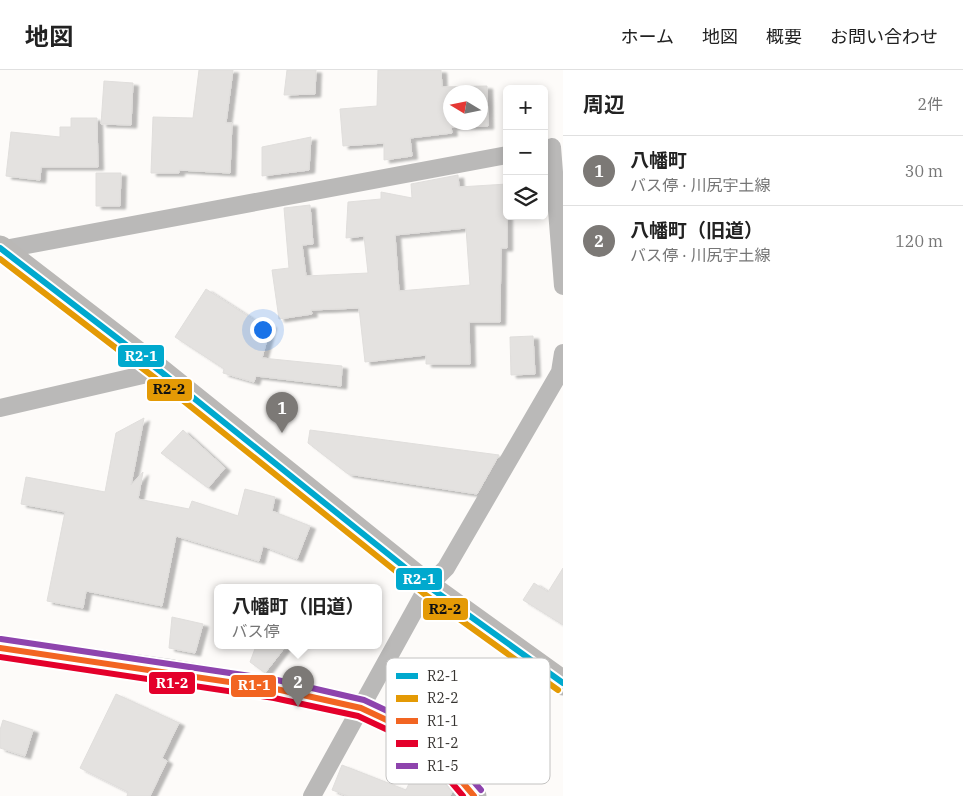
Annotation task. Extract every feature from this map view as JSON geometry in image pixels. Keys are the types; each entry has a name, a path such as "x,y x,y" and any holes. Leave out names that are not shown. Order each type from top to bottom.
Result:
{"main road":[{"path":"1,249 160,371 428,586 528,658"},
{"path":"0,648 276,689 361,708 386,720"},
{"path":"550,674 563,683"},
{"path":"464,784 474,796"}],"street":[{"path":"553,147 563,286"},
{"path":"1,249 503,156"},
{"path":"388,658 428,586 446,568 560,372 563,353"},
{"path":"0,408 160,371"},
{"path":"312,796 386,662"}],"building":[{"path":"199,70 233,70 226,123 232,123 230,173 179,170 179,173 151,173 153,117 193,118"},
{"path":"287,70 316,70 315,94 284,95"},
{"path":"378,70 441,70 443,130 452,130 452,133 410,138 412,156 384,160 384,143 343,146 340,109 377,106"},
{"path":"104,81 133,83 131,125 101,124"},
{"path":"71,118 97,118 98,167 41,167 40,180 6,176 11,132 60,137 60,127 71,127"},
{"path":"311,137 309,170 262,176 262,147"},
{"path":"96,173 121,173 120,206 96,206"},
{"path":"458,175 459,187 503,184 503,220 507,220 507,248 501,248 500,322 469,322 470,364 426,364 426,355 365,362 359,308 311,310 312,314 279,319 272,270 289,268 284,208 310,205 313,244 302,245 306,276 368,273 364,236 346,238 348,202 381,199 381,192 412,198 411,184","holes":["466,228 470,285 399,291 395,235"]},
{"path":"206,289 251,318 271,325 262,358 342,366 341,386 256,376 254,382 223,373 224,369 175,337"},
{"path":"533,336 535,374 511,375 510,337"},
{"path":"144,418 131,485 143,472 138,499 189,509 192,501 238,516 245,489 275,497 272,511 310,526 297,559 263,546 259,561 176,536 162,606 86,591 83,608 47,601 65,512 21,504 26,477 105,492 116,433"},
{"path":"183,430 225,468 208,488 161,453"},
{"path":"310,430 499,455 477,494 348,474 308,443"},
{"path":"563,568 563,625 523,600 534,583 548,592"},
{"path":"172,617 203,624 195,653 169,648"},
{"path":"255,649 284,649 265,673 250,662"},
{"path":"116,694 179,723 162,758 167,761 150,796 127,796 128,792 80,768"},
{"path":"3,720 33,730 25,756 0,748 0,730"},
{"path":"342,765 386,782 386,784 406,790 409,784 445,784 452,792 450,796 348,796 332,790"}],"transit line":[{"name":"R2-1","path":"0,248 160,371 428,586 528,658"},
{"name":"R2-2","path":"0,259 155,378 423,593 513,658"},
{"name":"R1-5","path":"1,639 277,680 364,700 386,710"},
{"name":"R1-1","path":"0,648 276,689 361,708 386,720"},
{"name":"R1-2","path":"0,657 274,698 358,716 386,729"},
{"name":"R2-1","path":"550,674 563,683"},
{"name":"R2-2","path":"550,684 558,690"},
{"name":"R1-2","path":"453,784 463,796"},
{"name":"R1-1","path":"464,784 474,796"},
{"name":"R1-5","path":"476,784 481,790"}],"place":[{"name":"八幡町","path":"282,433"},
{"name":"八幡町（旧道）","path":"298,707"}]}
